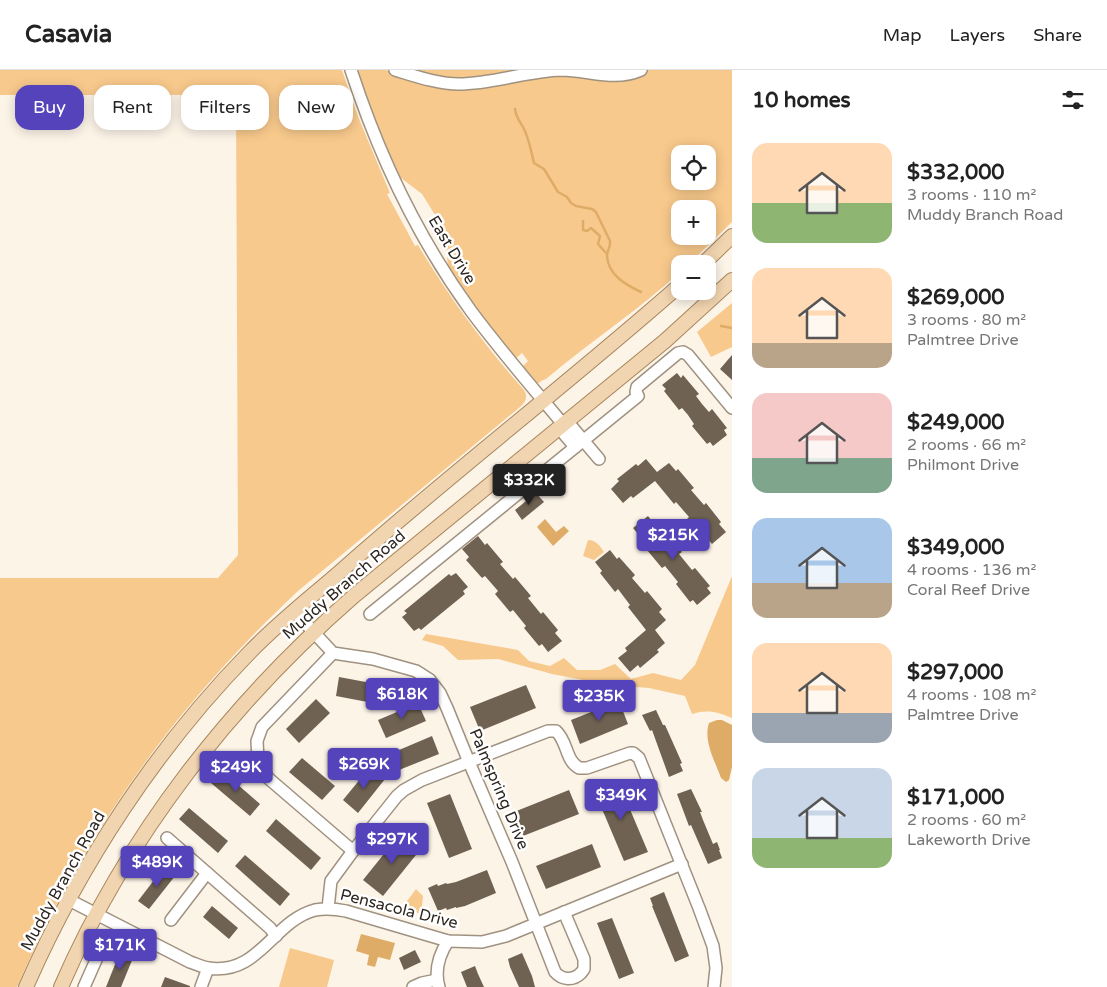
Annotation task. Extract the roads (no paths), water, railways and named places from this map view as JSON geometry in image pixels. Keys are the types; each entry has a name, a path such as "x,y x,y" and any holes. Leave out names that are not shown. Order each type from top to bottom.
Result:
{"main road":[{"path":"712,255 732,236"},
{"name":"Muddy Branch Road","path":"61,987 96,913 154,818 194,764 257,689 314,632 665,341 732,280"},
{"name":"Muddy Branch Road","path":"26,987 50,934 109,832 144,778 173,739 220,683 294,611 390,527 544,401 671,293"}],"street":[{"name":"East Drive","path":"352,70 370,125 391,175 431,248 471,311 563,424 572,427 579,444 599,459"},
{"path":"395,70 417,77 459,84 548,71 564,70 618,76 632,74 641,70"},
{"path":"370,614 638,396 636,392 637,387 681,352 688,354 732,408"},
{"path":"294,611 333,653 262,727 257,741 258,760 268,778 353,851"},
{"name":"Palmspring Drive","path":"333,653 381,661 416,671 430,680 440,693 448,708 468,762 558,975 567,979 578,976 584,969 584,959 564,912"},
{"path":"328,908 331,881 353,851 404,790 422,780 552,731 562,737 570,759 579,768 587,768 626,754 633,753 639,758 713,946 716,968 714,987"},
{"path":"167,838 270,928 276,936"},
{"name":"Pensacola Drive","path":"69,900 190,962 208,968 230,968 252,959 290,923 316,910 328,908 354,913 448,941 482,942 506,936 682,864"},
{"path":"171,920 207,873"},
{"path":"413,987 422,983 438,984 439,958 448,941"},
{"path":"84,987 104,942"},
{"path":"201,987 208,968"}],"waterway":[{"path":"515,109 527,136 534,163 544,169 558,192 567,197 571,203 596,212 610,241 607,256 611,269 624,283 641,292"},
{"path":"583,221 583,230 587,231 591,228 600,236 598,244 607,254"},
{"path":"721,326 732,328"}]}
